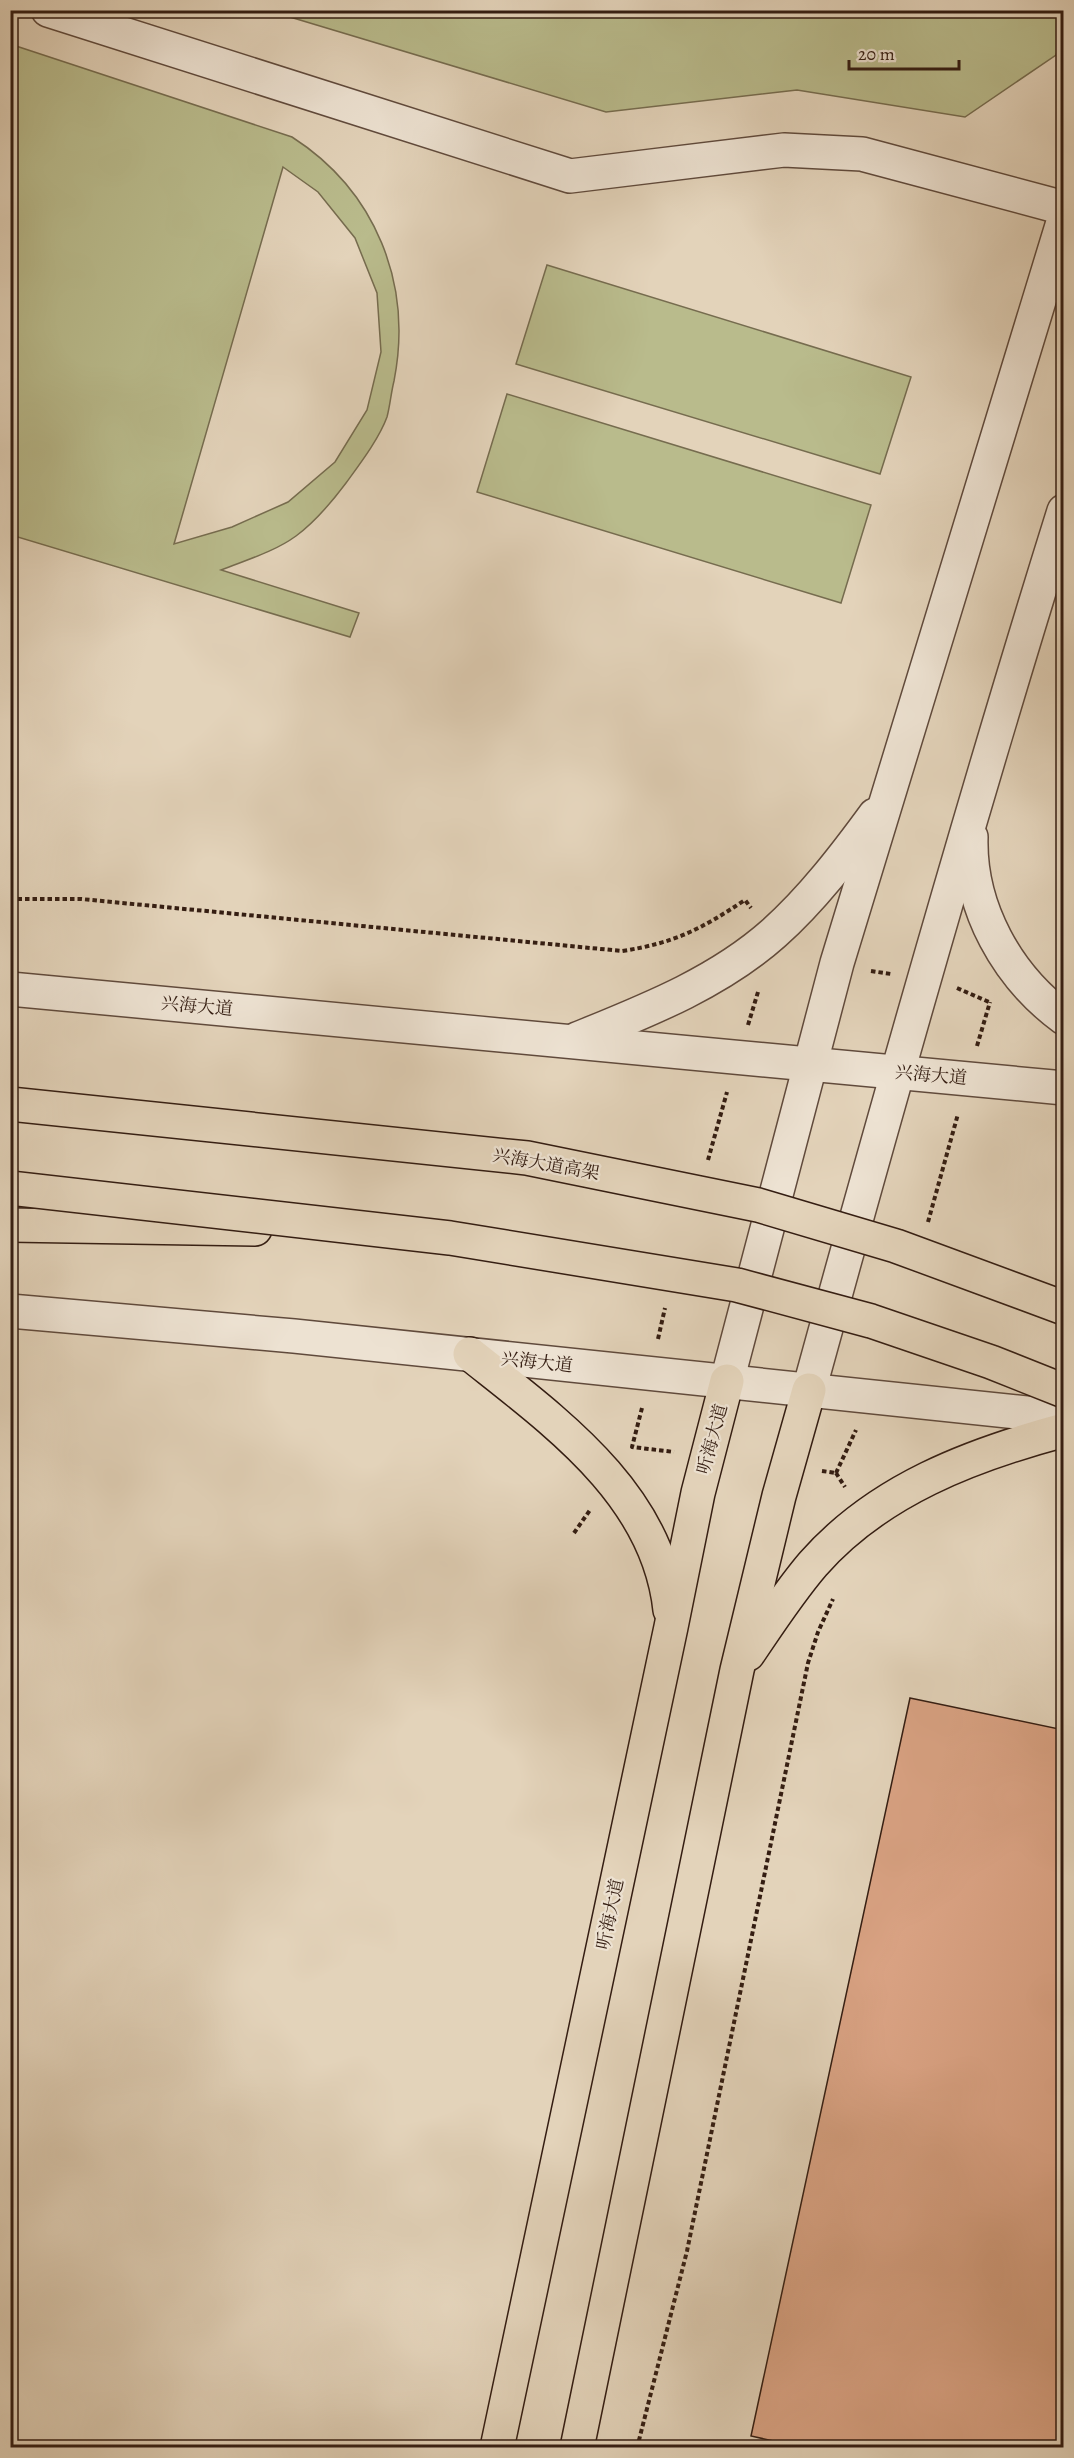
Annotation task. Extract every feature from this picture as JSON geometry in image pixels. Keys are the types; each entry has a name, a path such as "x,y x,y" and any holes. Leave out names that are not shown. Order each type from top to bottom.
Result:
{"main road":[{"name":"兴海大道高架","path":"10,1104 527,1158 758,1205 896,1246 1064,1308"},
{"path":"10,1188 450,1238 737,1284 871,1321 991,1362 1064,1391"},
{"path":"10,1225 221,1227 450,1238"},
{"path":"470,1354 552,1420 611,1478 626,1498 641,1523 667,1583 671,1627"},
{"name":"听海大道","path":"497,2448 698,1493 727,1381"},
{"path":"577,2448 737,1670 779,1496 809,1390"},
{"path":"737,1670 814,1563 864,1518 906,1489 948,1467 1004,1446 1064,1430"}],"street":[{"path":"48,10 570,176 784,150 862,154 1064,208"},
{"path":"727,1381 841,948 890,794 1064,219"},
{"path":"809,1390 896,1072 971,815 1064,511"},
{"path":"572,1041 674,998 711,978 774,933 835,866 890,794"},
{"path":"971,815 970,856 980,901 996,941 1016,973 1064,1018"},
{"name":"兴海大道","path":"10,989 1064,1088"},
{"name":"兴海大道","path":"10,1311 470,1354 1064,1417"}],"path":[{"path":"10,899 81,899 622,951 655,946 683,937 711,923 745,900"},
{"path":"638,2448 687,2251 808,1663 818,1632 839,1591"}],"green space":[{"path":"1063,10 1063,32 1056,55 965,117 797,90 606,112 270,11"},
{"path":"10,44 292,137 321,159 346,184 366,212 382,243 392,275 398,310 399,345 387,417 363,460 329,505 303,531 287,542 221,570 359,613 350,637 11,535","holes":["283,167 318,192 355,238 377,293 381,352 367,410 335,462 288,502 232,527 174,544"]},
{"path":"547,265 911,377 880,474 516,364"},
{"path":"507,394 871,505 841,603 477,492"}],"building":[{"path":"910,1698 1064,1730 1064,2448 805,2448 751,2436"}]}
